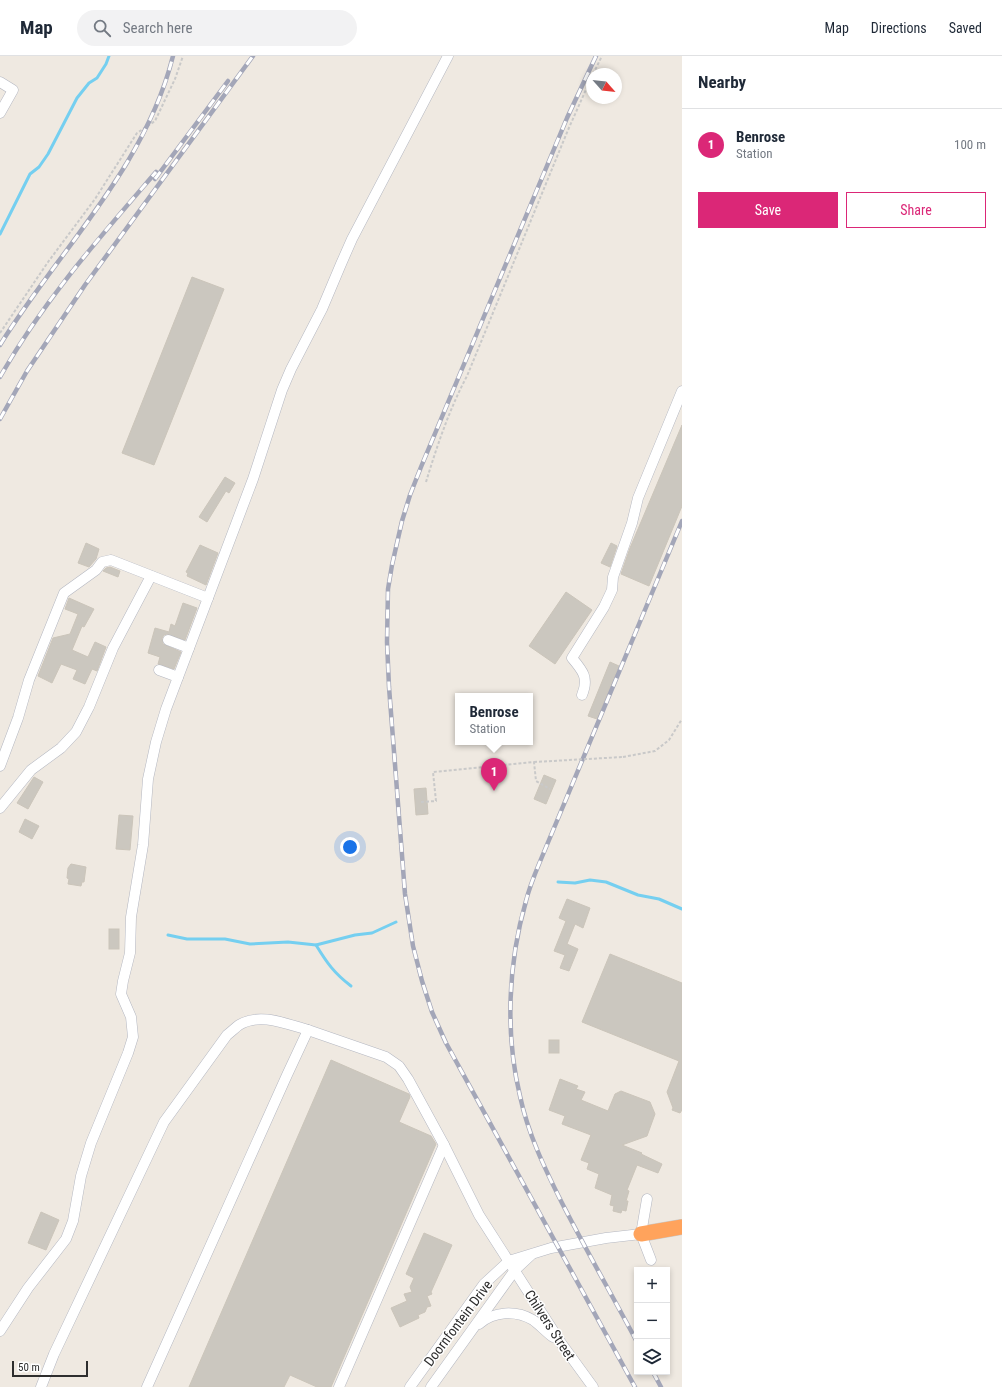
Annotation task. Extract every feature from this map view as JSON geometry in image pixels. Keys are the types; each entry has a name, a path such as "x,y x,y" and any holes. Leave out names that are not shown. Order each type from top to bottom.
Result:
{"highway":[{"path":"641,1234 682,1227"}],"street":[{"path":"0,1330 28,1288 66,1239 73,1221 81,1176 91,1143 130,1048 132,1037 130,1018 121,994 122,981 130,953 131,917 143,845 148,779 166,709 248,494 282,390 291,369 322,309 352,239 448,56"},
{"path":"0,82 13,90 0,113"},
{"path":"582,695 585,687 585,678 580,668 572,658 604,607 612,590 613,577 632,523 638,498 682,392"},
{"path":"0,766 33,669 64,593 96,570 102,562 107,560 116,562 208,598"},
{"path":"0,808 31,770 61,748 76,732 89,707 113,648 151,576"},
{"path":"168,640 189,648"},
{"path":"159,670 178,677"},
{"name":"Chilvers Street","path":"41,1387 54,1354 164,1122 227,1035 240,1025 266,1018 308,1030 386,1057 399,1066 408,1079 444,1146 479,1215 560,1343 593,1387"},
{"path":"147,1387 308,1030"},
{"path":"339,1387 444,1146"},
{"path":"647,1199 641,1234 651,1260"},
{"path":"509,1261 551,1248 606,1238 641,1234"},
{"name":"Doornfontein Drive","path":"431,1387 515,1270 535,1252"},
{"name":"Doornfontein Drive","path":"410,1387 484,1284 509,1261"},
{"path":"473,1329 485,1319 502,1313 511,1313 522,1315 533,1320 560,1343"}],"path":[{"path":"0,333 48,262 95,199 138,133 155,121 176,80 183,56"},
{"path":"596,68 602,56"},
{"path":"426,482 458,393 467,376 586,89"},
{"path":"421,802 436,801 432,772 534,762 623,757 655,751 669,740 682,719"},
{"path":"534,762 536,781 550,789"}],"building":[{"path":"192,277 224,289 154,465 122,453"},
{"path":"682,425 682,506 649,586 621,574 630,548"},
{"path":"225,477 235,483 229,493 226,491 207,522 199,517"},
{"path":"86,543 99,549 96,559 89,567 78,563"},
{"path":"611,543 617,546 610,567 601,563"},
{"path":"200,545 218,553 206,585 187,576 188,573 186,572"},
{"path":"110,567 120,571 118,577 103,571"},
{"path":"566,592 592,610 555,664 529,646"},
{"path":"69,598 94,609 84,627 82,626 72,650 88,657 95,642 106,647 97,671 92,669 85,684 73,679 77,670 61,664 52,683 38,676 53,638 70,634 78,614 65,609"},
{"path":"183,603 197,608 185,640 167,634 162,638 163,644 181,652 174,669 158,664 160,657 148,653 155,628 169,632 171,624 175,626"},
{"path":"610,662 619,666 597,719 588,716"},
{"path":"544,775 556,780 546,804 534,799"},
{"path":"34,777 43,782 28,809 17,803"},
{"path":"426,788 428,814 416,815 414,789"},
{"path":"119,815 133,816 130,850 116,849"},
{"path":"25,819 39,826 32,839 19,832"},
{"path":"71,864 86,867 84,882 82,882 81,886 68,884 68,868"},
{"path":"567,899 590,908 583,928 575,924 567,944 578,949 569,971 560,968 565,955 554,951 566,921 559,918"},
{"path":"109,929 119,929 119,949 109,949"},
{"path":"610,954 682,983 682,1110 680,1113 672,1110 673,1108 667,1092 679,1061 582,1022"},
{"path":"549,1040 559,1040 559,1053 549,1053"},
{"path":"331,1060 409,1094 410,1097 399,1122 431,1136 436,1144 331,1387 317,1387 290,1375 284,1387 189,1387"},
{"path":"560,1079 578,1086 576,1089 585,1092 581,1100 608,1111 615,1094 621,1091 650,1102 655,1114 647,1136 622,1145 642,1153 641,1154 662,1164 658,1173 637,1165 627,1190 629,1191 626,1201 628,1201 626,1211 622,1210 621,1213 613,1211 614,1206 610,1205 612,1195 595,1188 599,1174 587,1169 589,1163 581,1160 591,1135 562,1124 565,1116 549,1110"},
{"path":"41,1212 59,1220 46,1250 28,1243"},
{"path":"424,1233 452,1245 431,1292 432,1294 427,1296 431,1306 427,1307 425,1312 418,1315 419,1318 400,1327 391,1308 407,1301 404,1294 412,1292 410,1287 414,1278 406,1274"}],"waterway":[{"path":"0,234 30,174 39,167 48,154 77,98 89,83 97,78 109,56"},
{"path":"558,882 575,883 590,880 606,882 638,895 659,899 682,909"},
{"path":"168,935 187,939 225,939 250,944 288,942 316,945 355,935 372,933 396,922"},
{"path":"316,945 331,967 351,986"}],"railway":[{"path":"0,345 23,310 122,172 160,97 173,56"},
{"path":"0,419 27,371 85,285 253,56"},
{"path":"596,56 567,118 410,495 402,521 388,589 387,642 389,687 405,894 413,946 432,1012 446,1043 635,1387"},
{"path":"155,179 228,81"},
{"path":"0,377 53,296 93,245 156,172"},
{"path":"635,1339 562,1203 532,1138 523,1110 515,1072 512,1048 512,974 520,925 532,882 682,521"},
{"path":"655,1375 661,1387"}],"place":[{"name":"Benrose","path":"494,791"}]}
